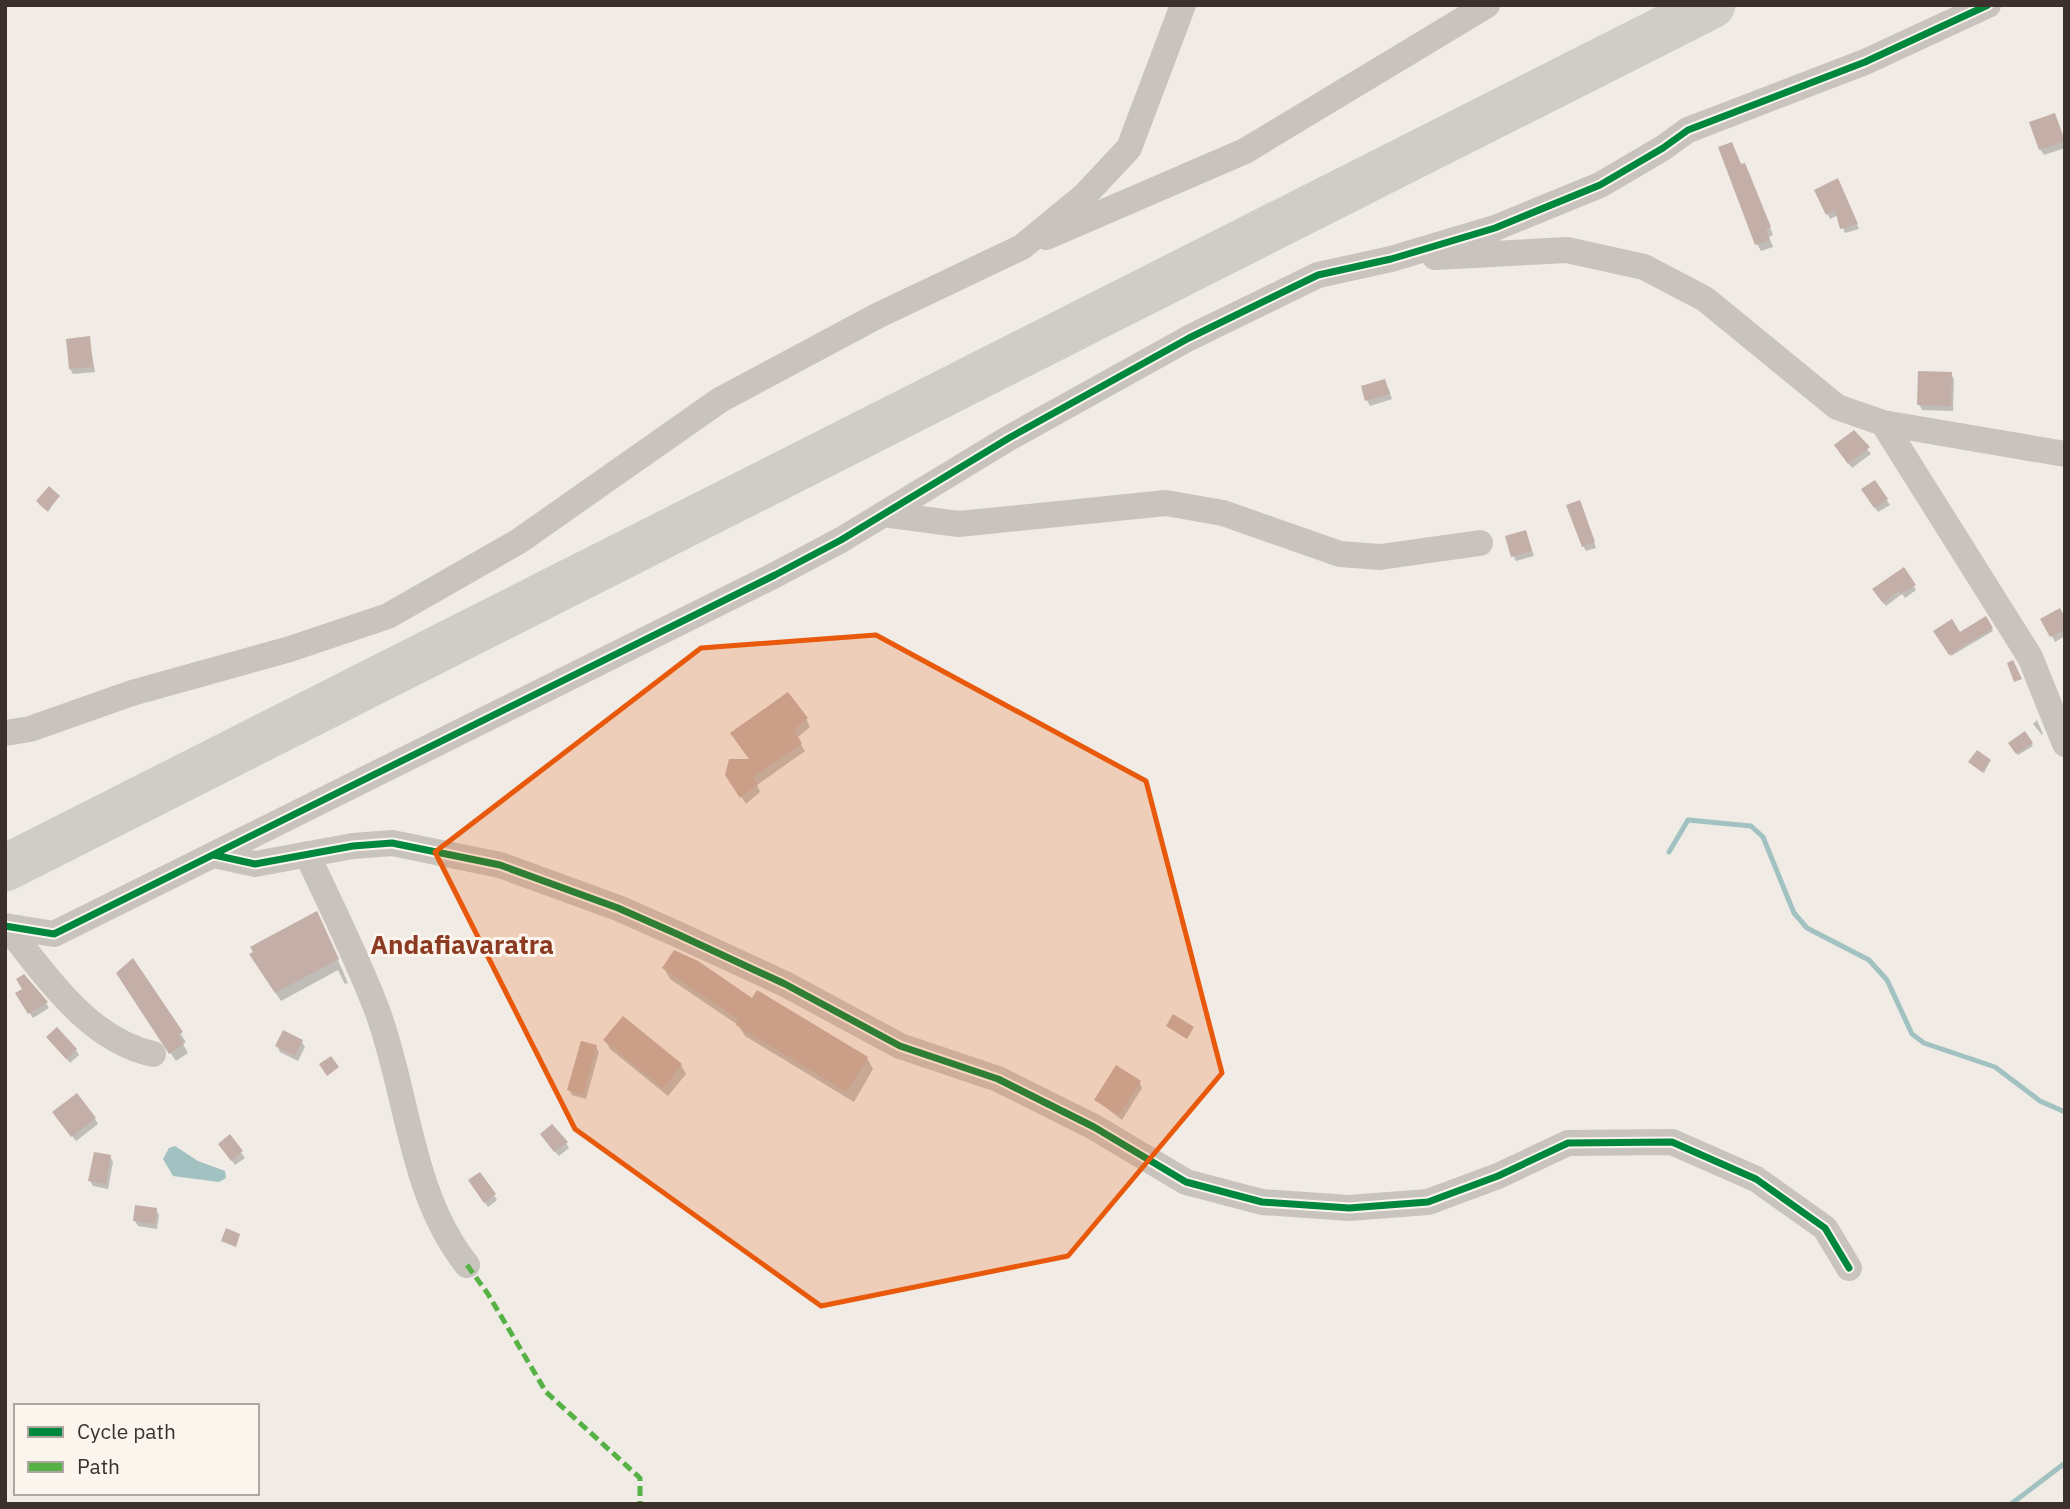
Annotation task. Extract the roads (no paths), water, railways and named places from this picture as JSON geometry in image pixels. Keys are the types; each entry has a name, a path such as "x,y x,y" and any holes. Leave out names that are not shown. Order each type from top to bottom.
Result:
{"street":[{"path":"1021,247 1085,195 1129,149 1183,5"},
{"path":"5,733 30,729 132,693 290,649 388,616 520,541 720,400 877,316 1021,247 1245,151 1487,5"},
{"path":"6,926 54,934 214,855 775,576 1009,438 1189,338 1318,275 1391,259 1495,229 1600,185 1688,130 1865,62 1988,5"},
{"path":"1391,259 1567,250 1644,267 1704,299 1836,407 1884,423 2065,454"},
{"path":"1884,423 2030,657 2065,744"},
{"path":"883,514 959,524 1166,503 1223,513 1340,554 1380,557 1480,543"},
{"path":"214,855 255,864 392,843 500,865 618,908 785,984 900,1046 998,1079 1094,1127 1186,1182 1262,1202 1349,1209 1428,1202 1498,1176 1568,1143 1672,1142 1756,1179 1825,1228 1849,1268"},
{"path":"307,854 377,1012 427,1189 449,1243 467,1265"},
{"path":"6,926 72,1007 133,1050 153,1054"}],"water":[{"path":"175,1146 198,1161 225,1171 226,1178 219,1182 173,1176 163,1159 169,1148"}],"waterway":[{"path":"1669,852 1688,820 1751,826 1763,837 1794,913 1807,928 1869,960 1887,980 1912,1034 1924,1043 1995,1067 2040,1101 2065,1112"},
{"path":"2011,1504 2065,1463"}],"district":[{"name":"Andafiavaratra","path":"462,944"}]}
